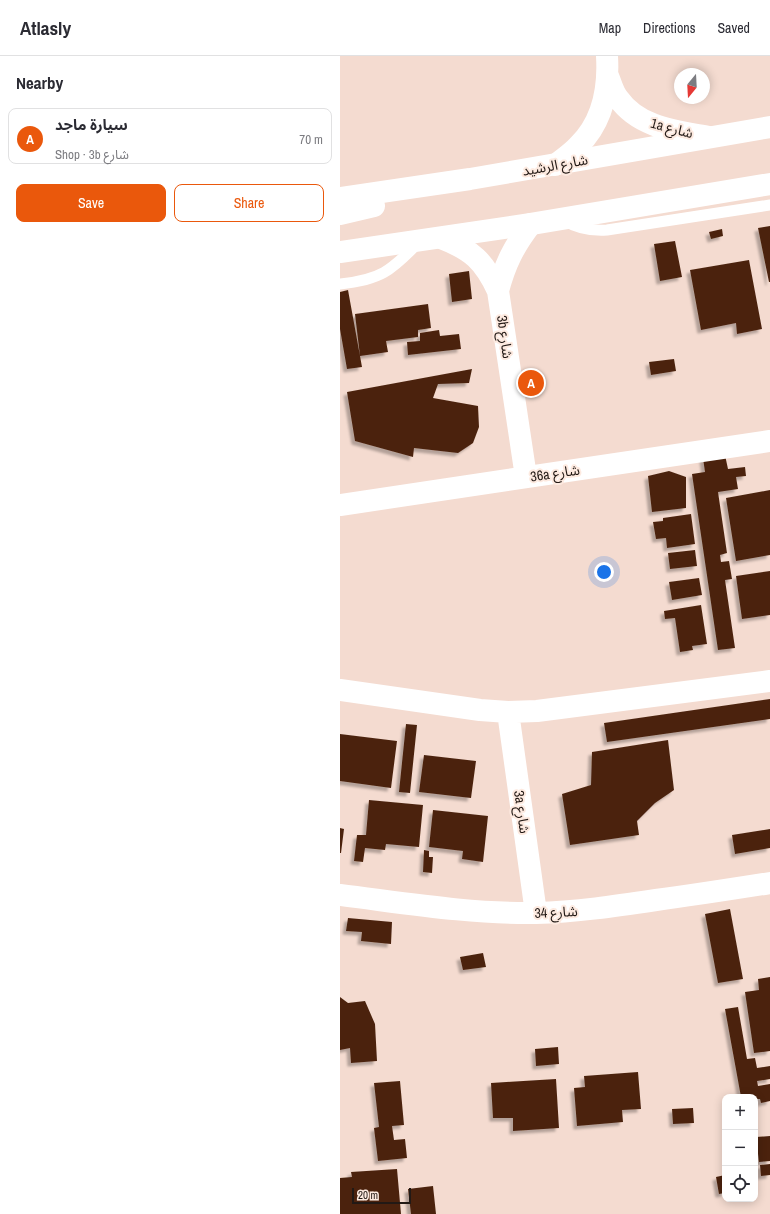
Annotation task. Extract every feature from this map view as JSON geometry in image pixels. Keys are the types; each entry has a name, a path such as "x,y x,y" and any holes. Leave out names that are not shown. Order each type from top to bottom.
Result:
{"street":[{"name":"1a شارع","path":"607,66 617,98 633,114 653,125 711,138"},
{"name":"1a شارع","path":"555,165 579,146 591,131 600,113 606,94 607,66"},
{"name":"شارع الرشيد","path":"340,198 555,165 770,127"},
{"path":"340,214 420,195 470,179"},
{"path":"340,252 531,224 770,184"},
{"name":"3b شارع","path":"498,291 510,256 519,239 531,224"},
{"name":"3b شارع","path":"430,239 460,246 476,258 490,273 498,291 526,477"},
{"name":"36a شارع","path":"340,505 770,441"},
{"path":"340,690 451,707 508,712 566,709 770,681"},
{"name":"3a شارع","path":"508,712 536,913"},
{"name":"شارع 34","path":"340,895 466,910 501,913 536,913 613,907 770,883"}],"lane":[{"path":"562,219 583,230 595,231 770,205"},
{"path":"340,284 367,280 380,275 392,268 430,239"}],"building":[{"path":"770,226 770,282 769,282 758,228"},
{"path":"722,229 723,236 711,239 709,232"},
{"path":"675,241 682,277 660,281 654,244"},
{"path":"749,260 762,329 737,334 736,323 701,330 690,270"},
{"path":"469,271 472,299 452,302 449,274"},
{"path":"348,290 362,367 347,369 340,329 340,292"},
{"path":"428,304 431,328 418,330 418,337 386,341 388,352 360,356 355,314"},
{"path":"439,330 440,336 459,334 461,349 408,355 407,342 420,341 420,333"},
{"path":"674,359 676,371 651,375 649,362"},
{"path":"472,369 469,383 438,384 433,398 478,406 479,427 473,443 458,453 414,448 413,457 355,441 347,392"},
{"path":"725,455 728,469 745,467 746,476 736,477 738,489 718,492 727,553 720,555 721,562 729,561 732,579 725,580 735,648 718,650 692,474 705,472 703,458"},
{"path":"669,471 686,477 686,508 652,512 648,476"},
{"path":"770,490 770,555 736,561 726,498"},
{"path":"691,514 695,544 667,548 666,538 656,539 653,522 663,521 663,518"},
{"path":"695,550 697,566 670,569 668,553"},
{"path":"770,571 770,615 742,619 736,576"},
{"path":"699,578 702,595 672,600 669,582"},
{"path":"701,605 707,644 692,646 693,650 680,652 675,618 665,619 664,611"},
{"path":"770,699 770,719 607,742 604,723"},
{"path":"406,724 417,725 410,793 399,792"},
{"path":"340,734 397,741 391,788 340,781"},
{"path":"668,740 674,790 655,803 637,821 639,835 570,845 562,794 591,785 592,752"},
{"path":"424,755 476,761 471,798 419,792"},
{"path":"369,800 423,805 419,847 386,844 385,850 365,848 363,862 354,861 357,835 366,835"},
{"path":"433,810 488,816 483,862 462,859 463,851 429,847"},
{"path":"340,828 344,829 341,853 340,853"},
{"path":"770,829 770,848 735,854 732,835"},
{"path":"424,850 429,851 429,857 433,857 432,873 423,872"},
{"path":"730,909 743,979 718,983 705,914"},
{"path":"348,918 392,922 391,944 361,941 362,932 346,931"},
{"path":"483,953 486,967 463,970 460,957"},
{"path":"770,977 770,1051 754,1053 745,992 759,990 758,979"},
{"path":"340,997 348,1003 365,1001 375,1024 377,1061 351,1063 350,1048 340,1050"},
{"path":"738,1007 747,1059 755,1058 757,1068 770,1066 770,1079 757,1081 758,1086 770,1084 770,1101 761,1103 760,1099 758,1099 758,1094 740,1094 725,1009"},
{"path":"558,1047 559,1064 536,1066 535,1049"},
{"path":"638,1072 641,1109 622,1110 623,1122 577,1126 574,1088 585,1087 584,1076"},
{"path":"556,1079 559,1128 513,1131 513,1118 493,1118 491,1083"},
{"path":"400,1081 404,1125 392,1126 394,1140 405,1139 407,1158 378,1161 374,1128 379,1127 374,1083"},
{"path":"693,1108 694,1123 673,1124 672,1109"},
{"path":"770,1136 770,1161 759,1162 758,1137"},
{"path":"770,1164 770,1175 761,1176 760,1165"},
{"path":"397,1169 401,1214 340,1214 340,1178 352,1177 351,1172"},
{"path":"722,1176 722,1194 719,1194 716,1177"},
{"path":"433,1186 436,1214 411,1214 408,1189"}],"place":[{"name":"سيارة ماجد","path":"531,383"}]}
